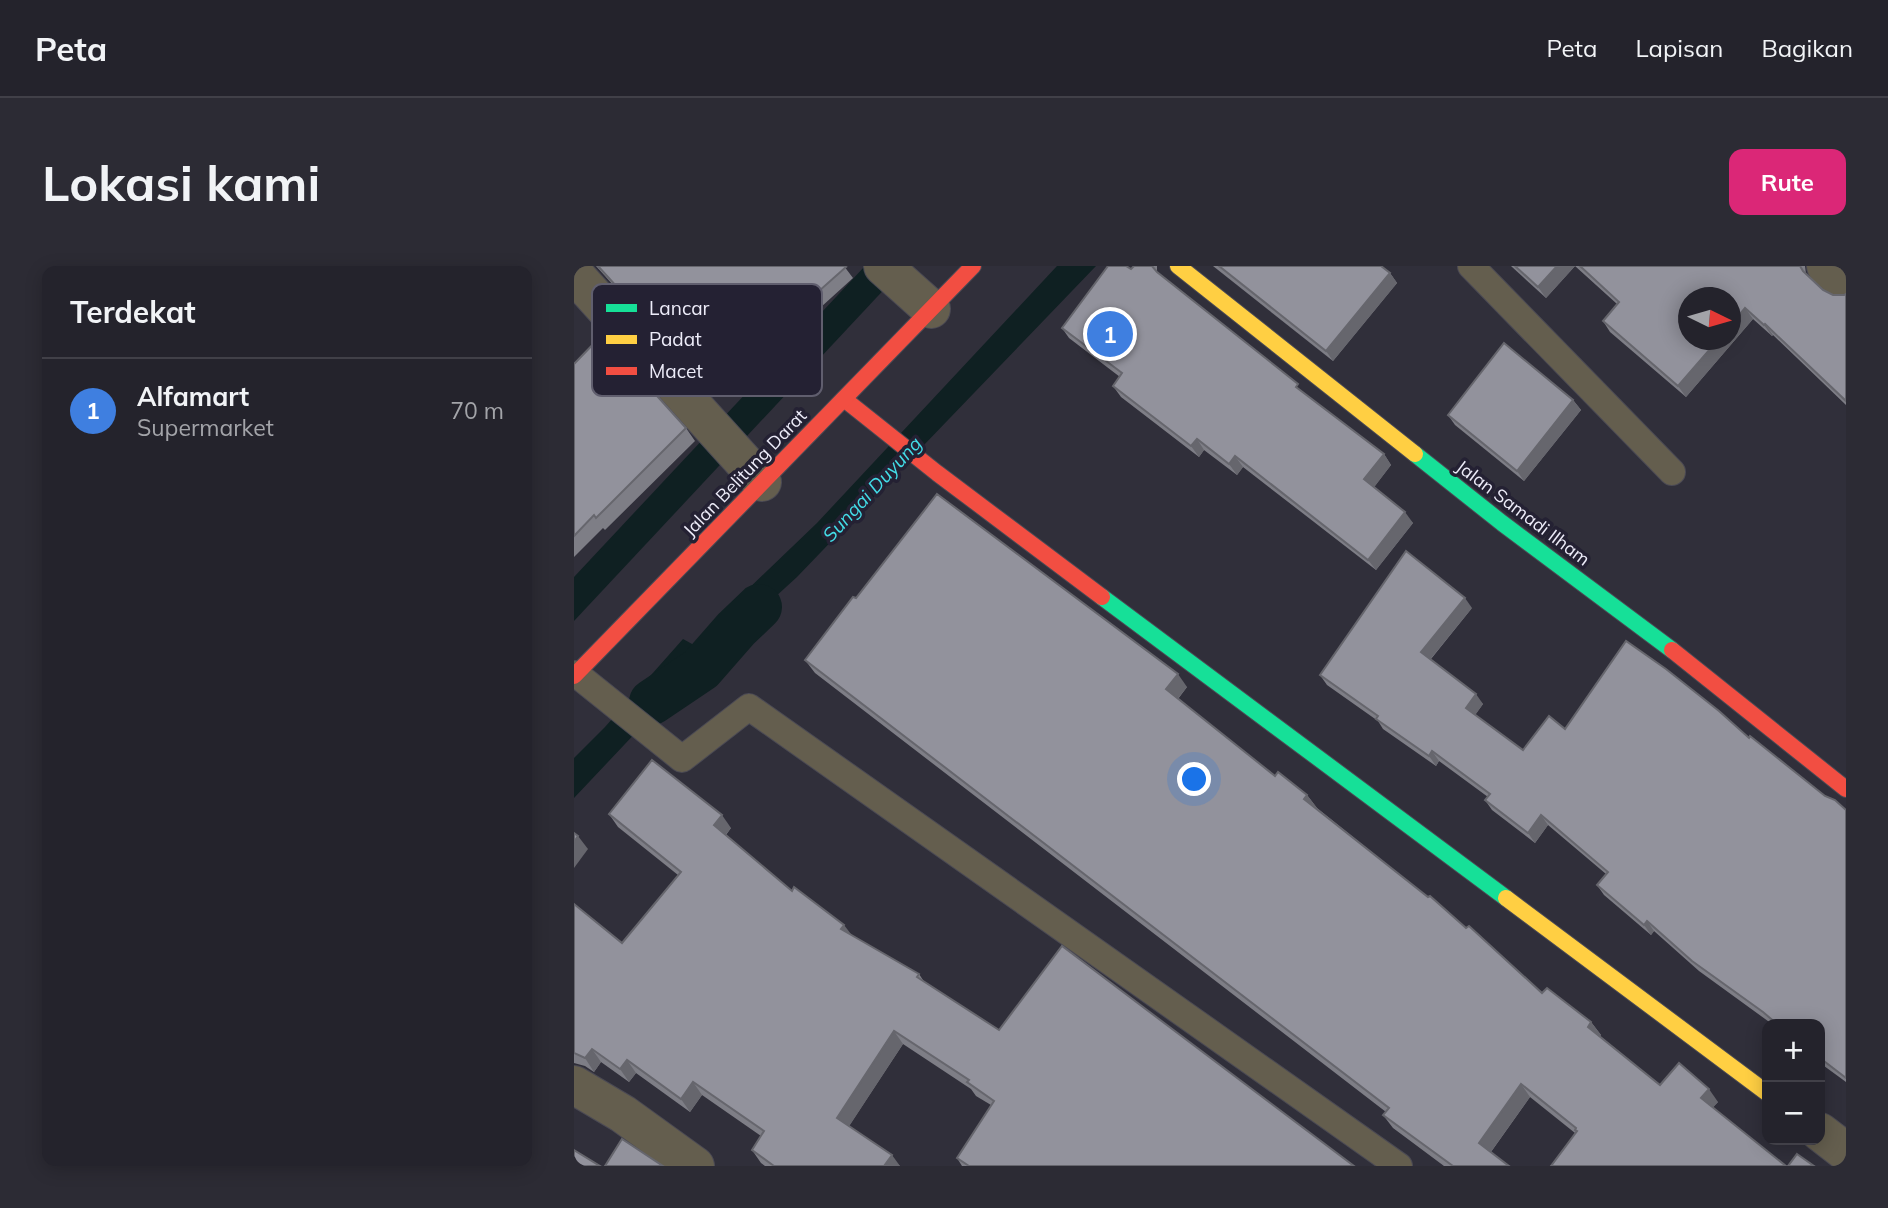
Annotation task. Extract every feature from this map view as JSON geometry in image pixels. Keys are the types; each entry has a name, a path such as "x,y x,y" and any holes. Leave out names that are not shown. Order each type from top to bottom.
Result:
{"street":[{"name":"Jalan Belitung Darat","path":"575,675 973,266"},
{"name":"Jalan Samadi Ilham","path":"1178,266 1502,523 1658,639 1846,789"},
{"path":"1826,266 1846,285"},
{"path":"574,274 592,294"},
{"path":"892,274 930,309"},
{"path":"685,396 762,482"},
{"path":"844,399 937,472 1762,1089"},
{"path":"574,1085 623,1114 695,1166"},
{"path":"1825,1136 1846,1152"}],"lane":[{"path":"1471,266 1672,472"},
{"path":"575,675 682,759 749,707 1399,1166"}],"water":[{"path":"865,266 906,266 822,356 822,312"},
{"path":"1057,266 1096,266 797,577 692,673 574,798 574,758 683,639 703,650 724,626 719,617 817,523"},
{"path":"743,396 784,396 574,621 574,577"}],"building":[{"path":"598,266 846,267 822,288 822,284 614,284"},
{"path":"1108,266 1126,266 1131,269 1134,266 1152,266 1298,384 1296,387 1384,454 1364,479 1405,512 1368,560 1235,456 1229,464 1197,439 1191,446 1113,386 1122,373 1062,328"},
{"path":"1219,266 1381,266 1390,273 1326,351"},
{"path":"1515,266 1557,266 1538,287"},
{"path":"1580,266 1800,266 1823,290 1833,295 1846,294 1846,401 1765,324 1745,308 1741,313 1741,287 1678,287 1678,350 1709,350 1678,386 1603,321 1619,302"},
{"path":"1504,343 1573,400 1517,471 1448,415"},
{"path":"592,345 592,396 657,396 686,428 596,518 594,515 574,536 574,364"},
{"path":"937,494 1178,674 1166,689 1275,776 1278,772 1307,795 1304,799 1430,896 1466,928 1469,926 1542,993 1547,988 1591,1022 1588,1027 1660,1085 1679,1063 1709,1089 1701,1098 1786,1166 1551,1166 1577,1131 1576,1128 1521,1084 1479,1143 1509,1166 1453,1166 1383,1115 1389,1108 805,660"},
{"path":"1406,551 1465,598 1421,652 1476,694 1466,708 1523,750 1549,716 1565,729 1626,641 1666,669 1749,738 1750,736 1846,810 1846,1078 1825,1062 1825,1019 1771,1019 1692,961 1647,921 1644,925 1597,885 1608,872 1541,815 1528,833 1485,800 1490,794 1432,751 1429,756 1376,719 1378,716 1320,675"},
{"path":"652,760 722,815 714,825 792,891 794,887 844,925 841,929 919,974 917,977 999,1030 1062,946 1354,1166 969,1166 957,1158 994,1101 967,1082 969,1080 894,1031 837,1118 892,1155 884,1166 774,1166 752,1150 764,1131 693,1082 681,1099 627,1060 620,1069 592,1049 585,1058 574,1053 574,904 622,943 681,872 609,814"},
{"path":"622,1139 663,1166 605,1166"},
{"path":"574,1150 600,1166 574,1166"},
{"path":"1797,1154 1814,1166 1788,1166"}],"waterway":[{"name":"Sungai Duyung","path":"652,702 701,669 759,607"}],"traffic: fast":[{"path":"1415,454 1502,523 1672,650"},
{"path":"1102,597 1506,898"}],"traffic: slow":[{"path":"1178,266 1415,454"},
{"path":"1506,898 1762,1089"}],"traffic: jam":[{"path":"574,676 973,266"},
{"path":"844,399 1102,597"},
{"path":"1672,650 1846,789"}],"place":[{"name":"Alfamart","path":"1110,334"}]}
